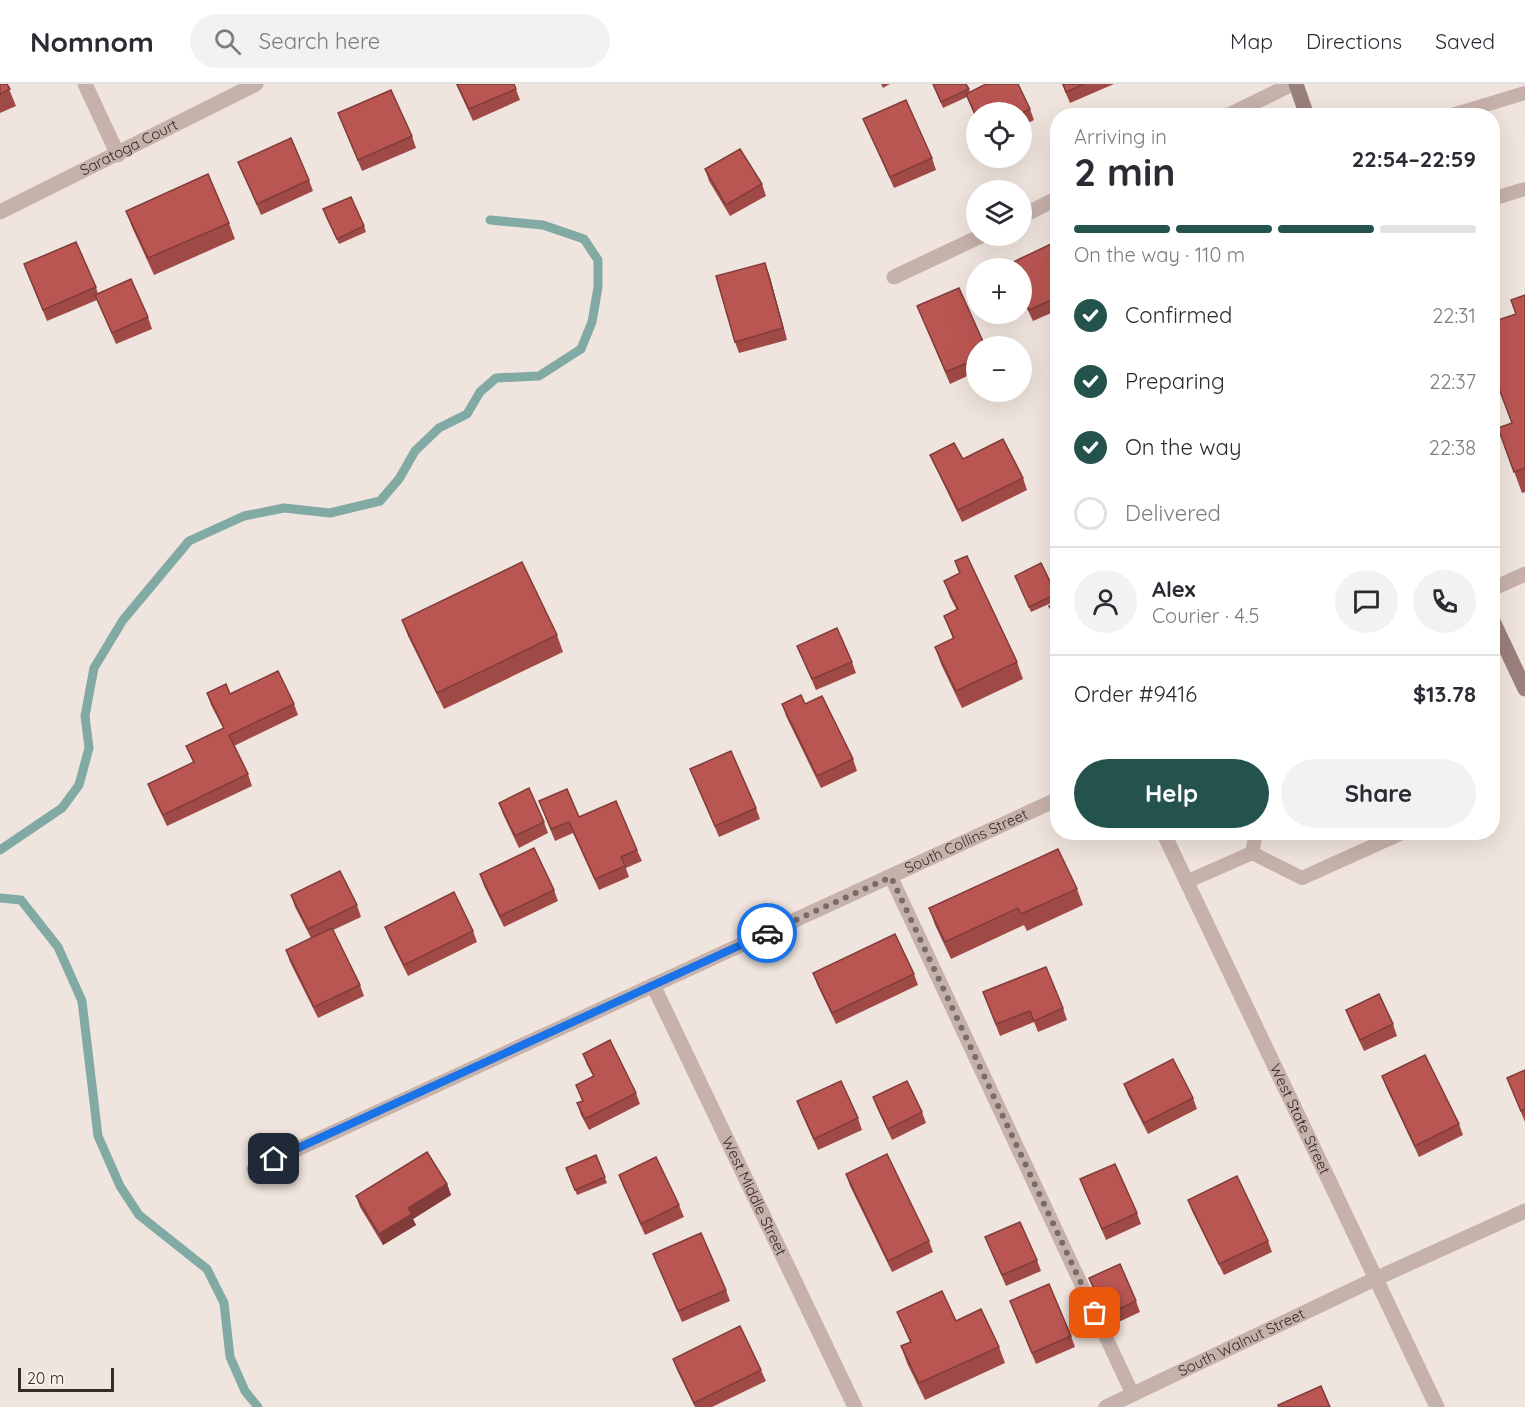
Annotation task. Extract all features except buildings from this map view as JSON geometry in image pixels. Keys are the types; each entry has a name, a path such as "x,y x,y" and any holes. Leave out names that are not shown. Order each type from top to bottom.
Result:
{"main road":[{"path":"1294,84 1304,108"},
{"path":"1500,636 1525,689"}],"street":[{"path":"85,84 118,155"},
{"name":"Saratoga Court","path":"0,212 256,84"},
{"path":"1244,108 1294,84"},
{"path":"1032,211 1050,202"},
{"path":"894,277 966,243"},
{"path":"1500,585 1525,574"},
{"name":"South Collins Street","path":"254,1169 1050,803"},
{"name":"West State Street","path":"1166,840 1437,1407"},
{"name":"West Middle Street","path":"653,985 855,1407"},
{"name":"South Walnut Street","path":"1106,1407 1375,1278 1525,1211"}],"lane":[{"path":"1475,108 1525,93"},
{"path":"1500,197 1525,189"},
{"path":"1252,853 1254,840"},
{"path":"1252,853 1302,878 1386,840"},
{"path":"1186,882 1252,853"},
{"path":"891,877 1133,1395"}],"waterway":[{"path":"0,850 62,808 79,785 89,748 85,716 94,668 123,620 189,541 244,516 284,508 330,513 380,501 399,479 415,451 439,428 467,414 480,392 496,378 539,376 581,349 592,322 598,287 598,260 584,239 543,225 490,220"},
{"path":"0,898 21,900 58,947 82,1001 98,1136 120,1186 139,1215 207,1269 224,1303 230,1357 245,1391 258,1407"}],"way so far":[{"path":"767,933 891,877 1095,1313"}],"route":[{"path":"274,1159 767,933"}]}
